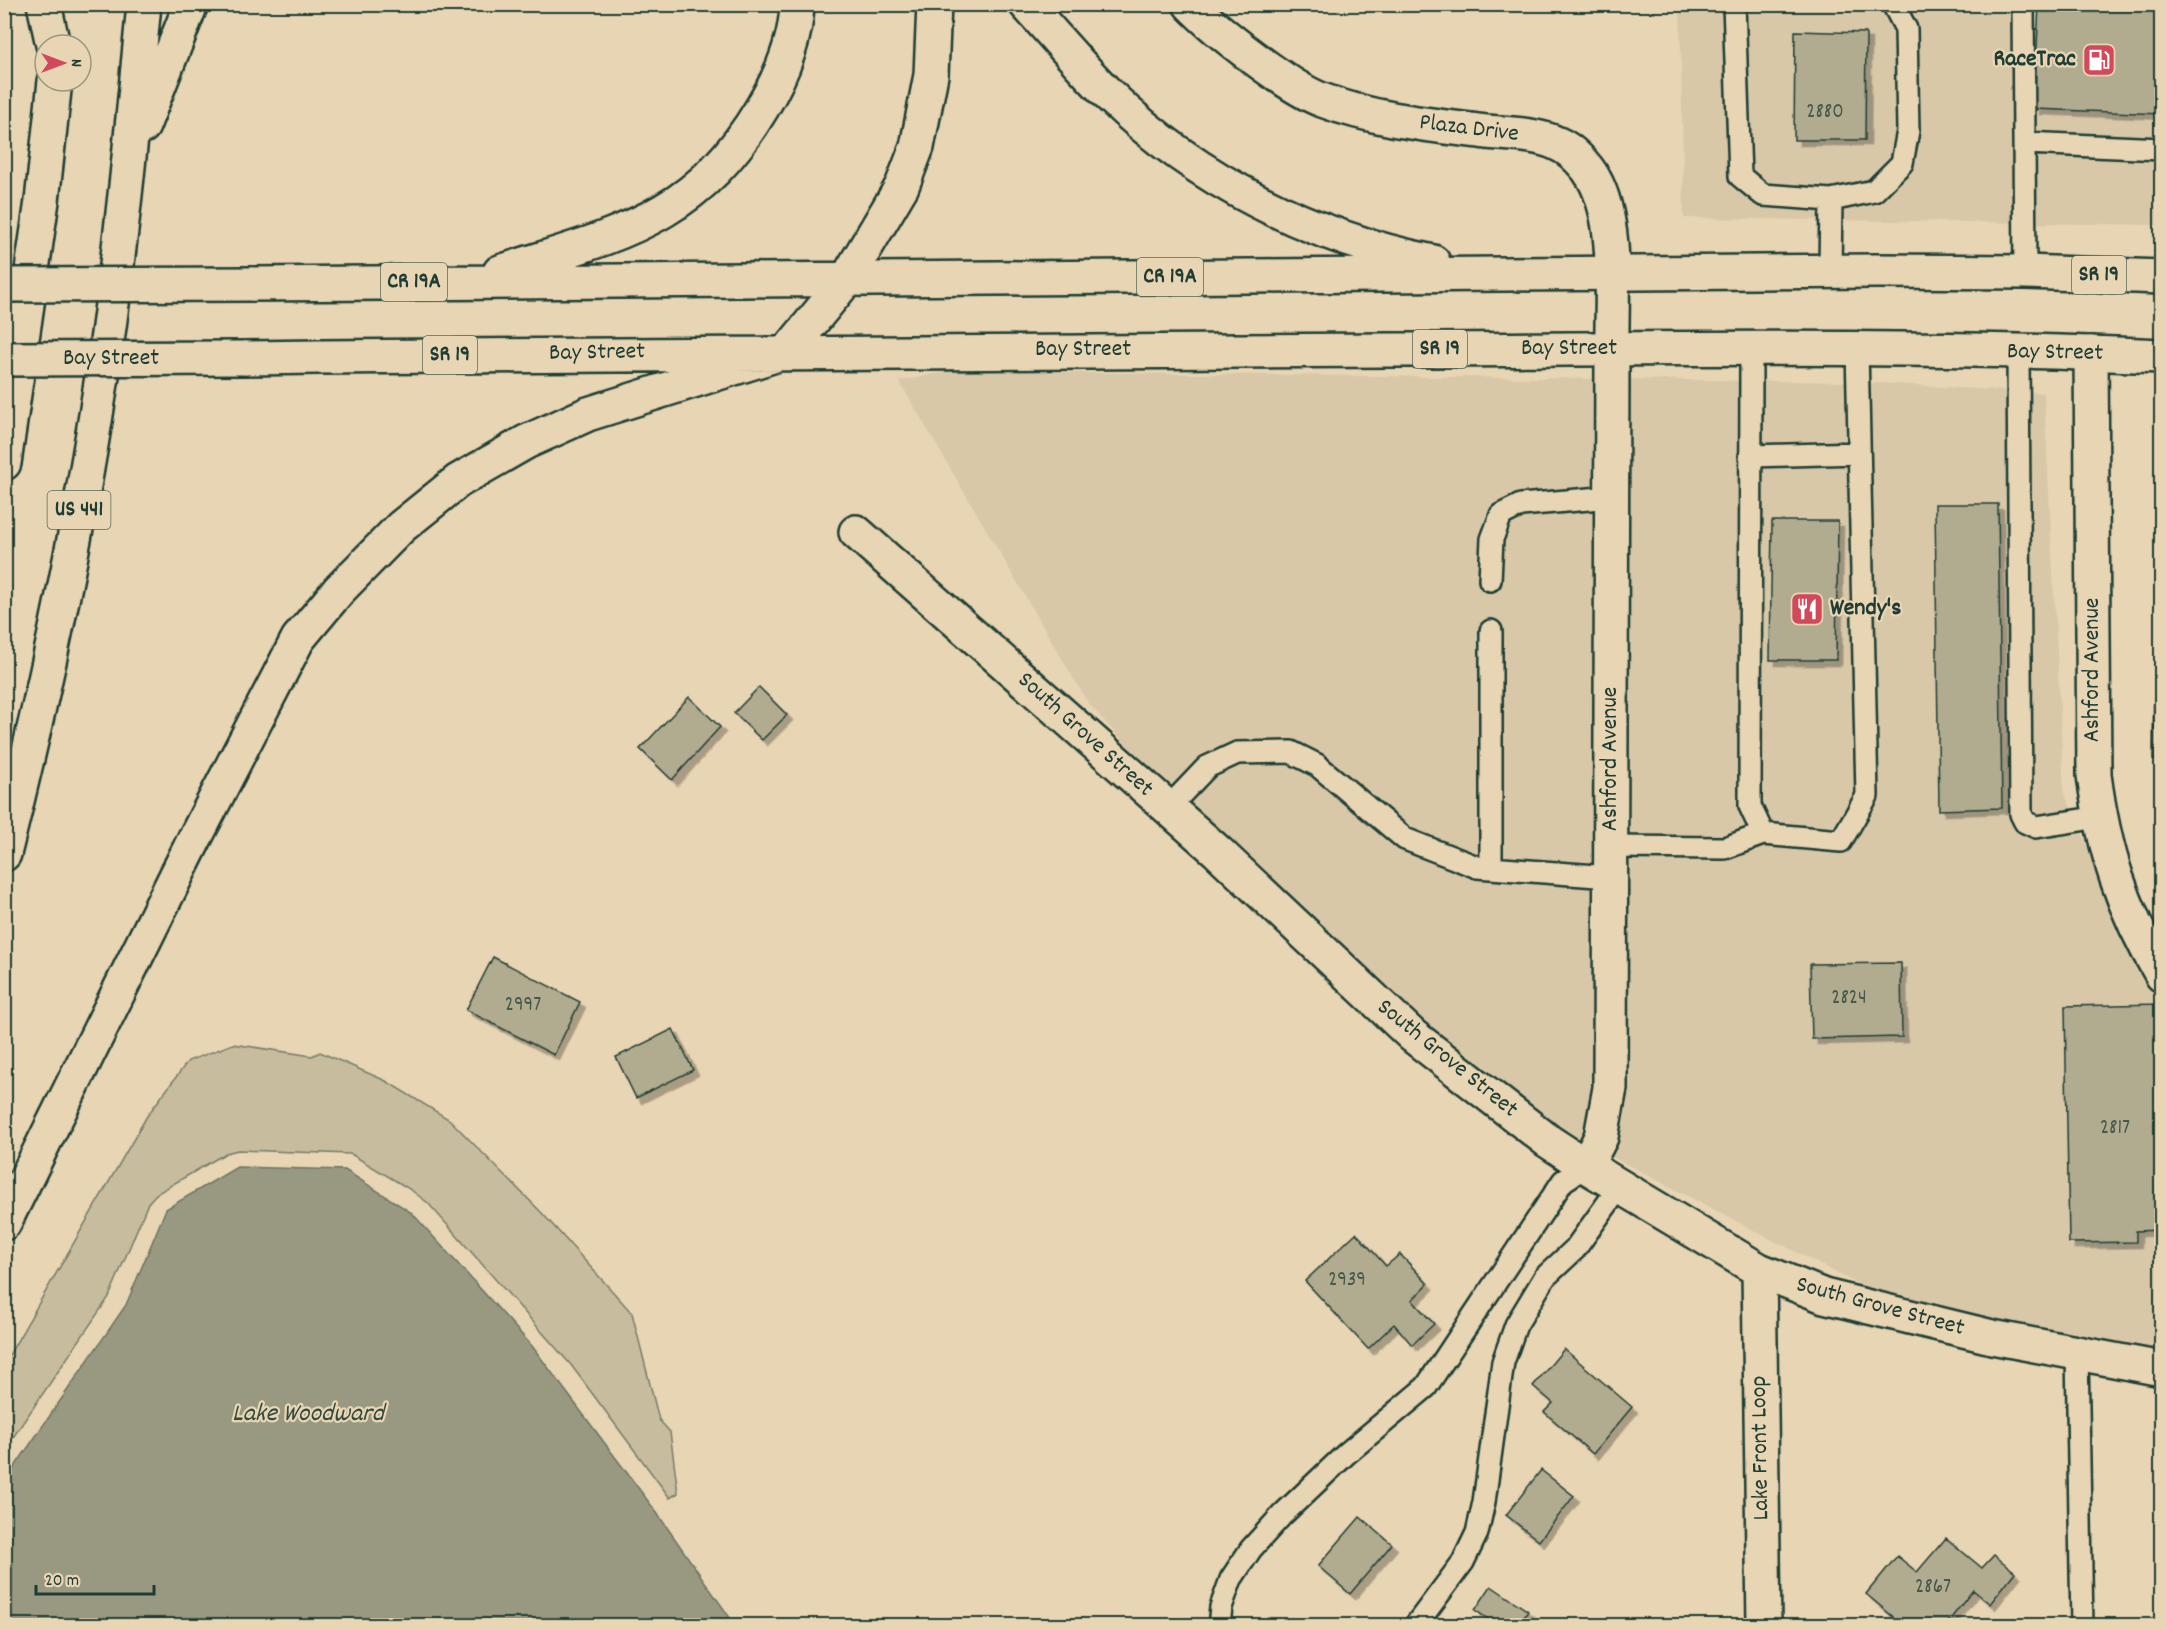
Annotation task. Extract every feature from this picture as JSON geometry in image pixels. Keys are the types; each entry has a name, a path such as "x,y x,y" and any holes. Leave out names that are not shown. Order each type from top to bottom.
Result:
{"main road":[{"path":"44,4 50,33"},
{"path":"59,33 62,4"},
{"name":"US 441","path":"4,854 37,722 70,561 101,382 129,161 144,4"},
{"path":"129,161 191,4"},
{"path":"471,281 624,232 670,208 714,173 745,137 774,88 789,48 797,4"},
{"path":"4,1223 194,840 298,639 339,590 401,527 458,481 525,442 588,414 788,351 847,279 902,186 917,147 931,75 934,4"},
{"name":"SR 19","path":"1026,4 1110,96 1168,145 1239,192 1290,218 1401,256 1494,275 2025,272 2162,278"},
{"name":"Plaza Drive","path":"1190,4 1287,81 1320,100 1390,119 1526,137 1558,144 1576,157 1593,178 1606,210 1612,349"},
{"path":"4,463 42,201 54,93"},
{"name":"CR 19A","path":"4,285 1494,275"},
{"name":"Bay Street","path":"4,359 788,351 1612,349 2018,352 2162,356"},
{"name":"Ashford Avenue","path":"1586,1166 1601,1137 1610,1088 1612,349"},
{"name":"Ashford Avenue","path":"2091,353 2094,775 2100,817 2117,884 2142,941 2162,975"},
{"name":"South Grove Street","path":"856,532 1168,808 1413,1036 1548,1141 1586,1166 1759,1270 1824,1296 1992,1336 2162,1369"},
{"name":"Lake Front Loop","path":"1759,1270 1764,1626"}],"lane":[{"path":"1734,4 1740,176 1763,195 1831,200 1874,191 1902,162 1908,131 1906,29 1893,4"},
{"path":"2024,4 2025,272"},
{"path":"2024,143 2162,149"},
{"path":"1830,272 1831,200"},
{"path":"1751,350 1750,806 1763,834"},
{"path":"1168,808 1208,767 1237,753 1291,752 1317,765 1405,839 1477,867 1610,862 1725,848 1763,834 1841,841 1866,796 1857,350"},
{"path":"2018,352 2021,814 2025,822 2036,827 2100,817"},
{"path":"1750,456 1859,453"},
{"path":"1490,580 1492,539 1501,515 1521,505 1612,497"},
{"path":"1491,631 1491,868"},
{"path":"1219,1626 1221,1607 1231,1579 1251,1549 1282,1515 1346,1454 1426,1387 1563,1181 1586,1166"},
{"path":"1415,1626 1464,1562 1477,1533 1484,1502 1503,1362 1516,1325 1545,1277 1575,1249 1620,1186"},
{"path":"2077,1353 2082,1626"}],"shaded area":[{"path":"1680,5 2161,5 2161,225 1684,218"},
{"path":"951,371 1859,382 2044,393 2064,792 2134,951 2161,951 2161,1380 1931,1322 1406,1050 1088,703 899,381"},
{"path":"233,1044 312,1056 320,1052 386,1081 450,1120 541,1212 632,1313 659,1420 670,1432 678,1493 670,1498 571,1365 428,1203 411,1190 351,1154 238,1150 226,1153 156,1194 148,1203 109,1297 5,1449 5,1362 147,1116 188,1061"}],"water":[{"name":"Lake Woodward","path":"237,1167 345,1170 412,1213 532,1346 657,1513 735,1625 5,1625 5,1481 126,1305 166,1209"}],"building":[{"name":"RaceTrac","path":"2039,5 2162,11 2162,114 2034,109"},
{"path":"1795,31 1866,33 1865,140 1794,140"},
{"path":"1935,504 1998,504 2002,808 1939,810"},
{"path":"1772,521 1838,521 1836,660 1770,660"},
{"path":"2154,683 2162,683 2162,760 2153,760"},
{"path":"759,687 787,715 762,740 734,713"},
{"path":"689,697 720,727 672,780 640,749"},
{"path":"493,957 580,1002 554,1055 466,1010"},
{"path":"1901,963 1902,1037 1812,1039 1810,964"},
{"path":"2162,1004 2162,1230 2136,1231 2136,1242 2069,1243 2065,1006"},
{"path":"673,1029 693,1070 636,1098 616,1057"},
{"path":"1356,1233 1386,1266 1400,1254 1428,1284 1412,1300 1434,1324 1412,1345 1394,1324 1368,1349 1305,1281"},
{"path":"1564,1349 1632,1407 1593,1454 1544,1412 1553,1403 1533,1386"},
{"path":"1541,1470 1574,1496 1539,1541 1506,1515"},
{"path":"1360,1517 1392,1544 1350,1594 1318,1566"},
{"path":"1946,1538 1982,1568 1994,1555 2015,1572 1990,1604 1973,1590 1945,1626 1904,1626 1866,1594 1897,1556 1917,1572"},
{"path":"1491,1586 1528,1611 1519,1626 1498,1626 1475,1610"}],"place":[{"name":"RaceTrac","path":"2099,60"},
{"name":"Wendy's","path":"1807,609"}]}
